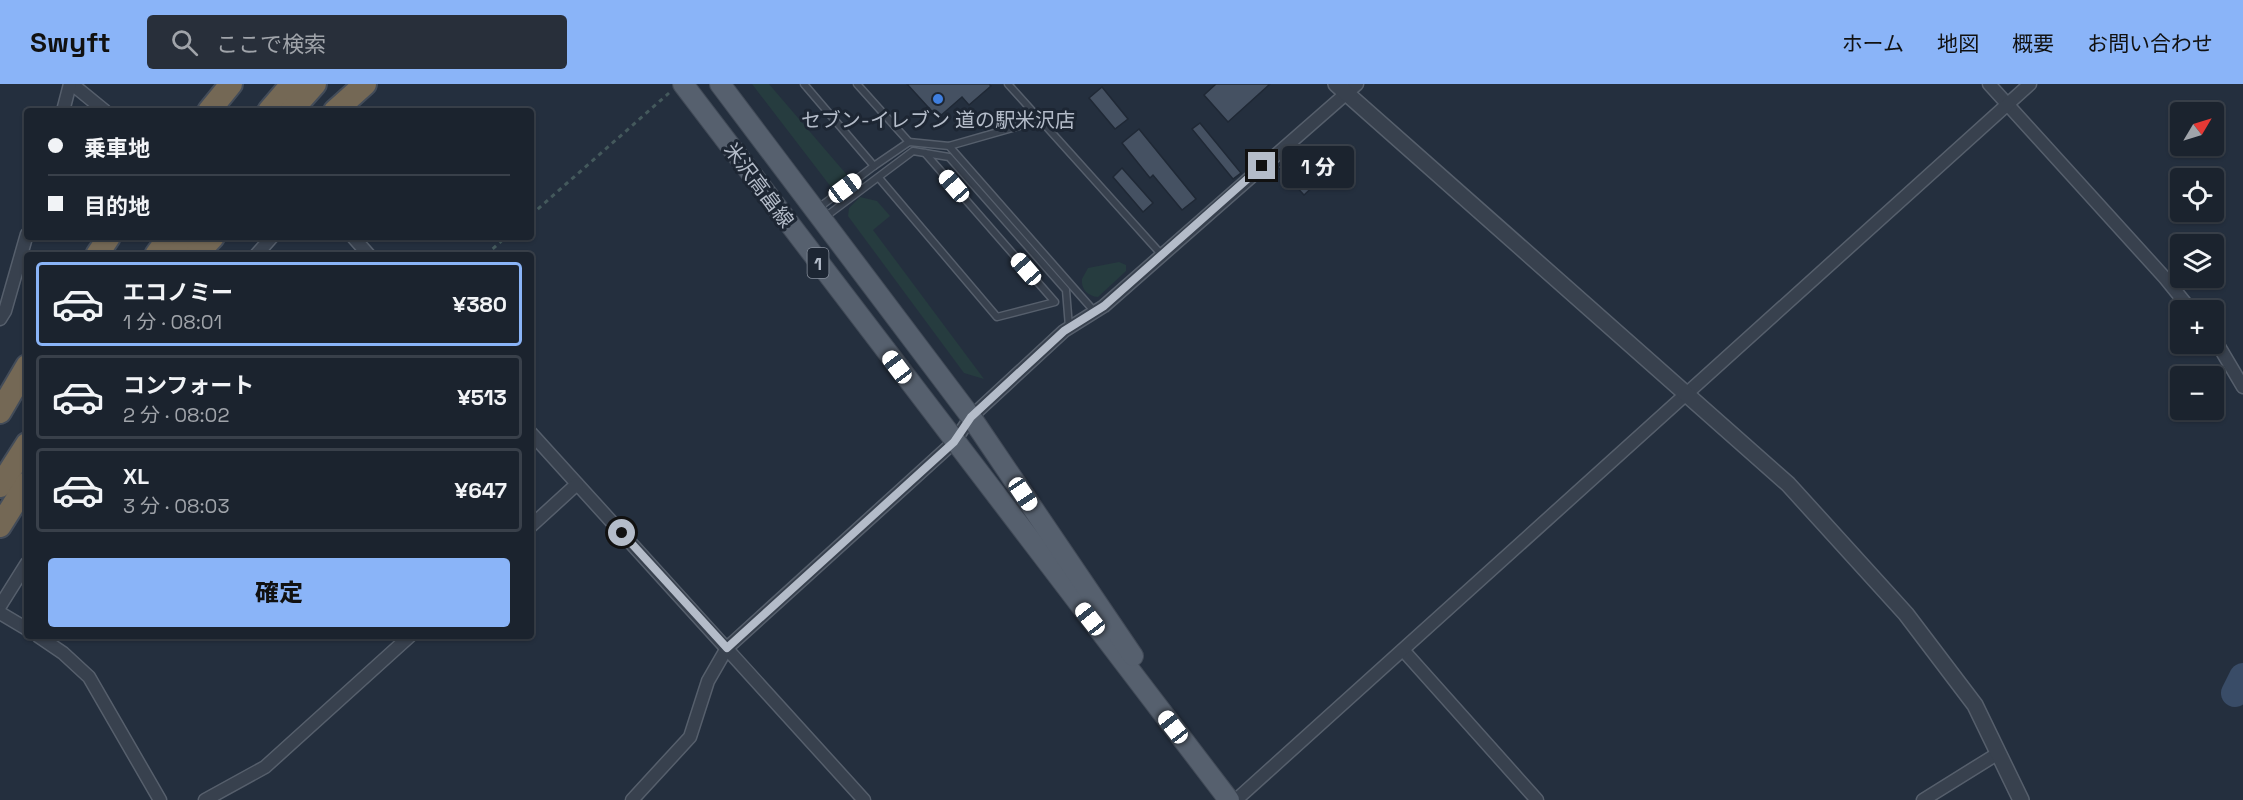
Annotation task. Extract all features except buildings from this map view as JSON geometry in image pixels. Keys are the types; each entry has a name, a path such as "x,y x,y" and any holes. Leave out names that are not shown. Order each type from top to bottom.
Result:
{"highway":[{"path":"211,108 231,84"},
{"path":"272,108 292,84"},
{"path":"294,108 315,84"},
{"path":"338,108 365,84"},
{"path":"199,252 210,240"},
{"path":"0,411 24,371"},
{"path":"0,486 24,449"},
{"path":"0,526 24,488"}],"main road":[{"name":"米沢高畠線","path":"720,84 971,417 1229,800"},
{"name":"米沢高畠線","path":"676,88 954,442 1229,800"}],"street":[{"path":"64,108 71,84 101,108"},
{"path":"1989,84 2183,300"},
{"path":"1236,800 2030,84"},
{"path":"632,800 690,737 708,681 727,648 954,442 971,417 1069,328 1095,312 1347,87 1788,484 1906,614 1975,705 2021,800"},
{"path":"0,319 5,310 25,240"},
{"path":"356,240 366,252"},
{"path":"2223,354 2243,387"},
{"path":"534,436 864,800"},
{"path":"534,523 577,484"},
{"path":"0,606 24,568"},
{"path":"0,613 24,627"},
{"path":"43,639 63,652 89,677 160,800"},
{"path":"205,800 265,767 407,639"},
{"path":"1403,650 1537,800"},
{"path":"1923,800 1997,754"}],"lane":[{"path":"804,84 874,166"},
{"path":"857,84 909,142"},
{"path":"1008,84 1161,254"},
{"path":"820,214 874,166 909,142 950,146 1040,120"},
{"path":"950,146 1095,312"},
{"path":"820,214 879,178 913,151 949,157 1066,290 1069,328"},
{"path":"879,178 997,317 1055,302 925,153"}],"path":[{"path":"534,212 676,88"},
{"path":"489,252 503,240"}],"green space":[{"path":"752,84 769,84 847,175 831,187"},
{"path":"860,197 877,201 890,216 873,230 984,379 964,373 848,216 849,208"},
{"path":"1119,262 1126,265 1126,271 1098,297 1086,292 1082,279 1088,268"}],"waterway":[{"path":"2235,693 2243,677"}],"place":[{"name":"セブン-イレブン 道の駅米沢店","path":"938,99"}],"route":[{"path":"622,533 727,648 954,442 971,417 1064,331 1104,306 1262,166"}]}
